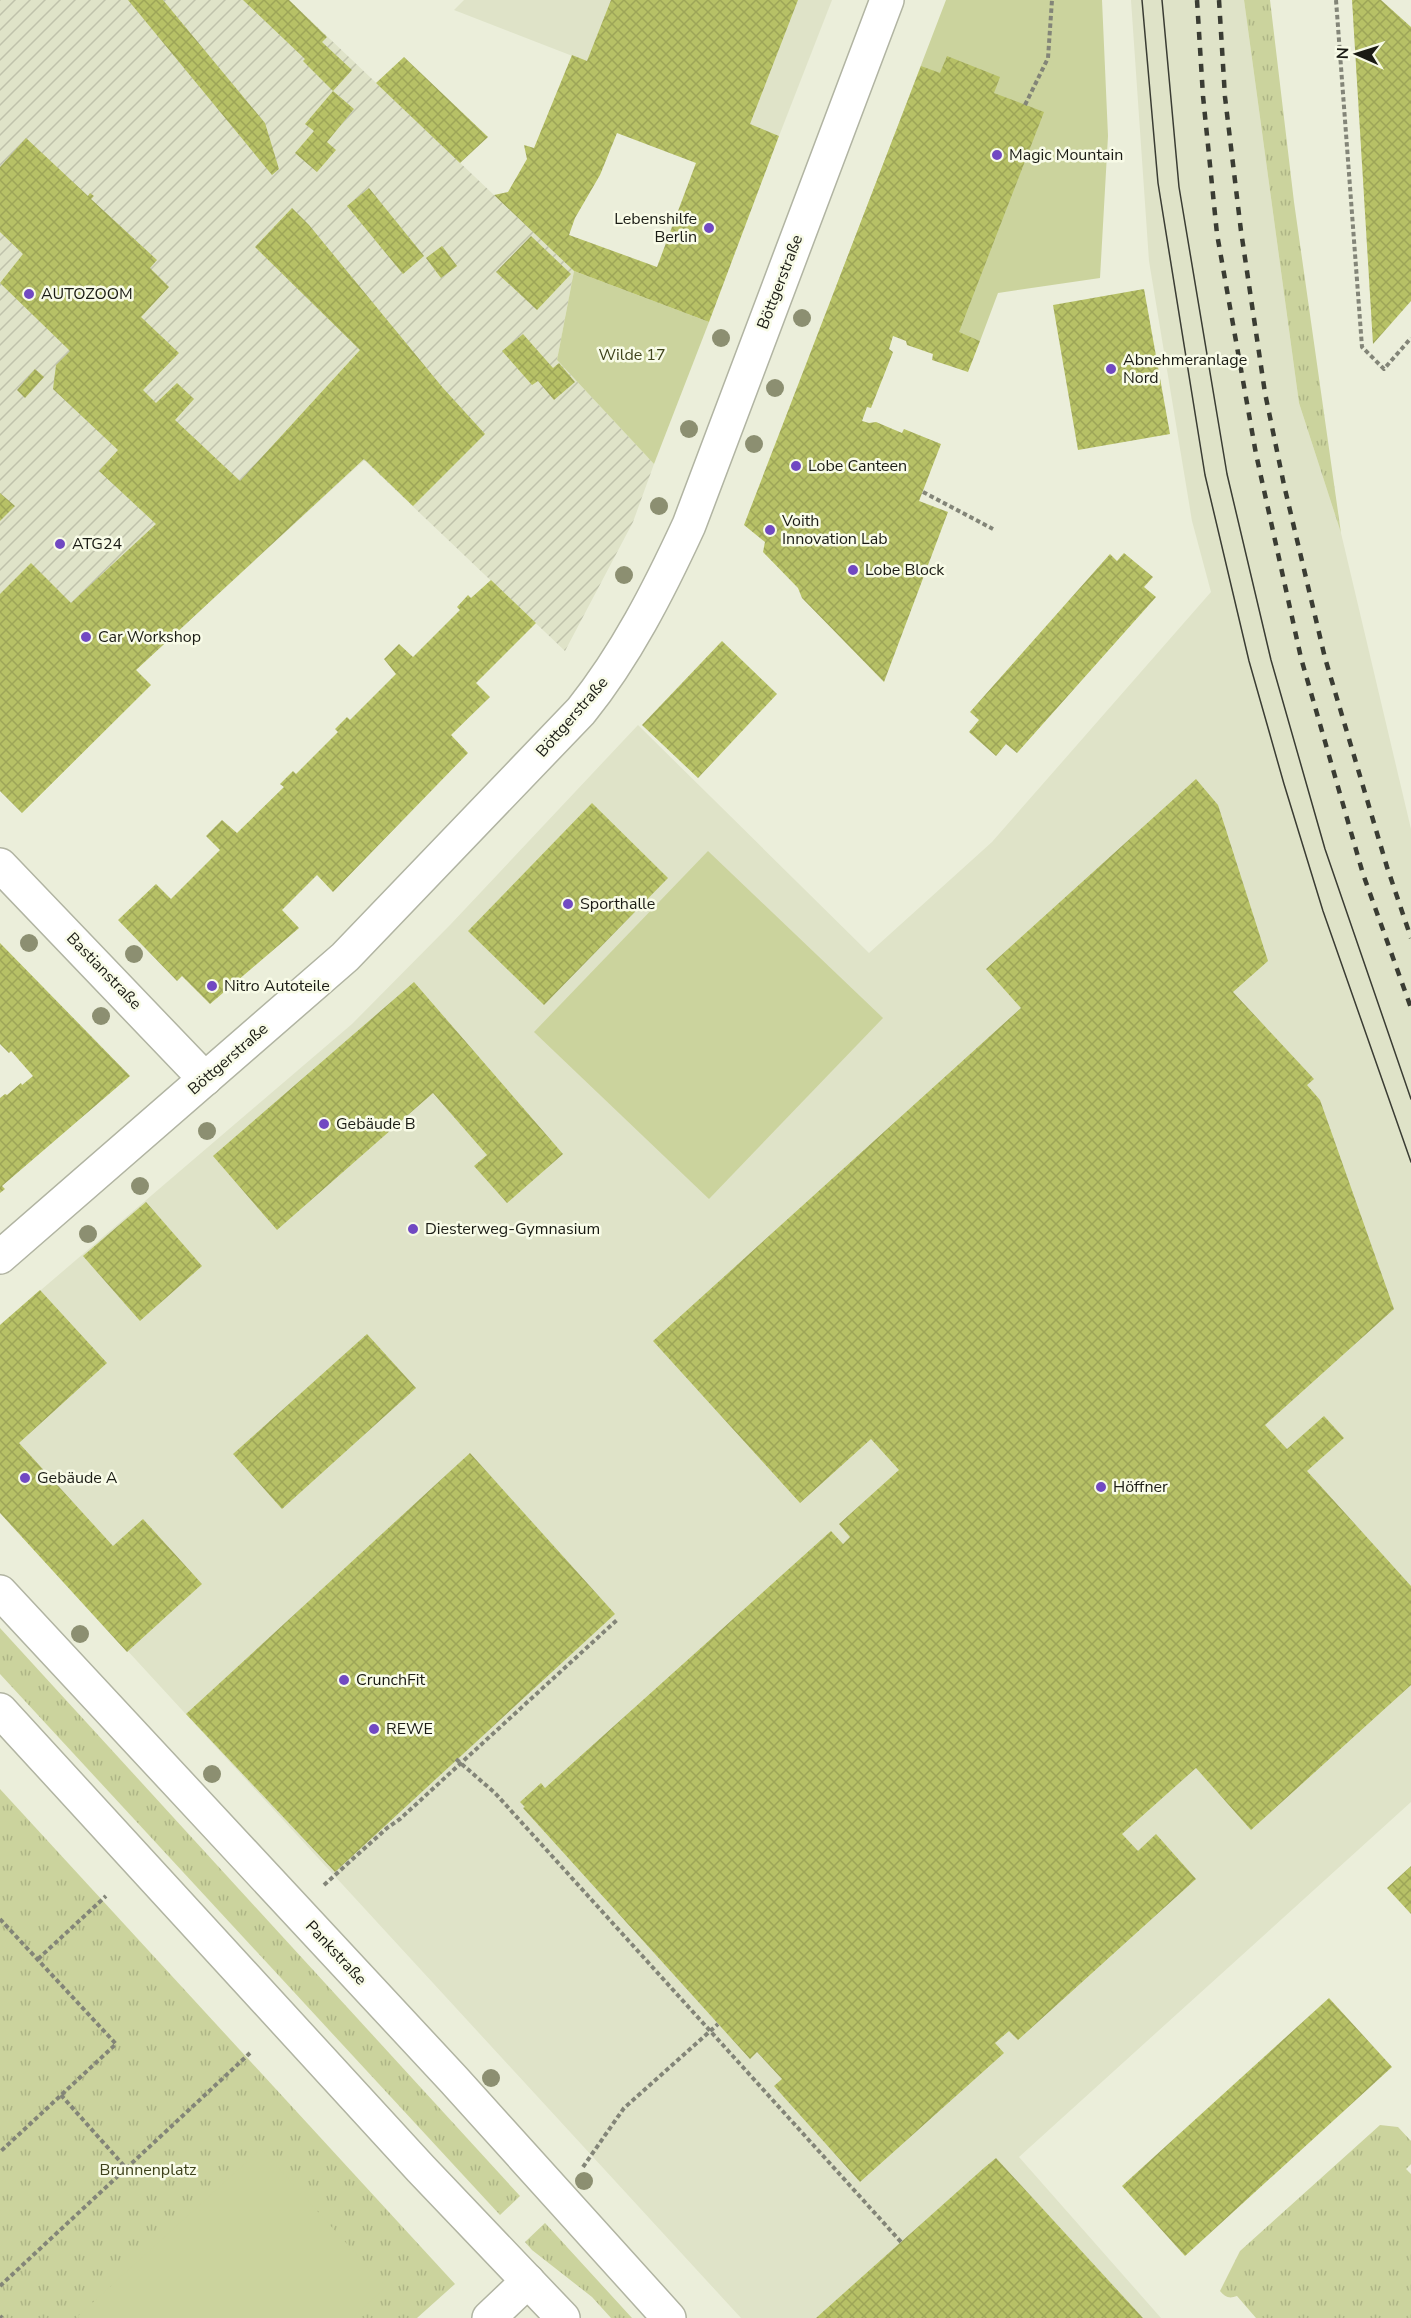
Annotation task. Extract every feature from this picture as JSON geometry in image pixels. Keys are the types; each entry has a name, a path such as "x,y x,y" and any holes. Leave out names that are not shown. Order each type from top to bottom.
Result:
{"street":[{"name":"Böttgerstraße","path":"0,1257 345,957 582,711 606,680 668,572 689,525 887,0"},
{"name":"Bastianstraße","path":"0,865 206,1079"},
{"name":"Pankstraße","path":"0,1592 454,2080 669,2318"},
{"path":"0,1710 421,2169 563,2318"},
{"path":"489,2318 528,2281"}],"path":[{"path":"1025,105 1048,58 1052,0"},
{"path":"1336,0 1362,347 1384,369 1411,338"},
{"path":"923,492 993,529"},
{"path":"324,1885 618,1619"},
{"path":"456,1759 495,1793 901,2242"},
{"path":"38,1959 106,1896"},
{"path":"0,1918 116,2044 0,2152"},
{"path":"583,2167 624,2108 718,2024"},
{"path":"0,2286 250,2053"},
{"path":"61,2095 126,2168"}],"shaded area":[{"path":"0,0 289,0 574,271 557,360 654,464 633,522 565,651 364,460 136,670 151,685 22,813 0,791"},
{"path":"464,0 832,0 779,136 454,10"},
{"path":"1131,0 1244,0 1299,403 1341,533 1411,829 1411,1802 1019,2157 1161,2318 741,2318 0,1512 0,1325 352,1024 450,925 638,725 869,953 992,842 1211,592 1192,521 1149,261"}],"green space":[{"name":"Magic Mountain","path":"946,0 1102,0 1108,136 1100,278 998,293 980,341 836,287"},
{"path":"1244,0 1270,0 1294,202 1341,533 1299,403"},
{"name":"Wilde 17","path":"574,271 709,322 654,464 557,360"},
{"path":"708,851 883,1018 709,1199 534,1032"},
{"path":"0,1628 520,2196 500,2215 0,1674"},
{"name":"Brunnenplatz","path":"0,1789 455,2284 417,2318 0,2318"},
{"path":"1380,2125 1398,2127 1411,2141 1411,2164 1406,2169 1411,2174 1411,2318 1256,2318 1237,2296 1225,2296 1220,2291 1240,2251"},
{"path":"261,2149 386,2287 352,2318 79,2318 78,2316"},
{"path":"545,2223 632,2318 611,2318 592,2297 532,2250 525,2242"}],"building":[{"path":"128,0 163,0 265,123 279,169 272,175"},
{"path":"243,0 289,0 327,37 322,42 352,70 333,91 303,61 305,59"},
{"path":"611,0 798,0 750,124 779,136 709,322 574,271 494,195 508,192 527,159 524,145 534,148 572,55 587,61","holes":["617,133 696,163 657,267 569,235 575,218 600,175"]},
{"path":"1352,0 1381,0 1411,27 1411,301 1373,344"},
{"path":"947,56 1000,77 994,93 1044,112 959,332 980,341 968,372 932,360 933,354 907,345 906,341 893,336 889,349 893,352 871,408 867,407 862,421 876,422 902,433 904,429 941,444 919,501 948,512 884,682 802,598 798,588 763,552 765,542 744,525 921,66 940,73"},
{"path":"404,57 488,137 460,163 376,83"},
{"path":"333,91 354,109 327,142 336,150 317,172 295,153 314,131 305,124"},
{"path":"26,138 88,196 90,193 94,196 91,199 157,260 150,268 169,287 141,317 179,353 143,390 156,403 177,383 194,399 175,420 240,481 360,350 255,247 292,208 309,225 443,388 485,434 413,506 364,459 136,670 151,685 22,813 0,791 0,594 31,563 71,603 156,524 99,471 118,450 53,389 56,365 70,351 0,283 23,254 0,232 0,167"},
{"path":"369,188 424,256 403,274 347,206"},
{"path":"531,236 571,274 537,310 496,272"},
{"path":"442,246 457,266 441,278 426,258"},
{"name":"Abnehmeranlage Nord","path":"1144,289 1170,434 1078,450 1053,305"},
{"path":"523,334 553,368 559,363 575,382 554,400 538,381 532,385 502,351"},
{"path":"35,369 44,377 25,398 17,390"},
{"path":"0,493 15,506 0,521"},
{"path":"1124,553 1153,577 1144,587 1156,597 1017,753 1006,744 996,756 969,732 979,720 970,712 1110,554 1117,561"},
{"path":"491,580 536,623 476,683 490,697 451,735 468,753 333,892 317,875 282,910 299,928 210,1004 182,976 177,981 118,920 156,884 171,899 220,850 206,836 222,820 237,833 284,787 280,784 293,771 296,774 338,732 335,729 347,717 350,720 396,674 384,659 399,644 413,657 460,610 457,607 468,595 471,598"},
{"path":"722,641 777,694 698,778 642,725"},
{"name":"Höffner","path":"1196,779 1218,805 1268,961 1233,992 1314,1079 1307,1085 1320,1100 1394,1309 1265,1425 1287,1449 1324,1416 1344,1438 1307,1471 1411,1586 1411,1685 1251,1830 1196,1768 1122,1834 1138,1851 1156,1834 1196,1879 1018,2040 1009,2031 995,2043 1004,2053 860,2182 774,2086 782,2079 757,2052 750,2059 520,1802 541,1783 545,1788 831,1531 843,1544 850,1537 839,1524 899,1470 871,1439 800,1503 653,1341 1021,1008 986,969"},
{"name":"Sporthalle","path":"592,803 668,878 544,1005 468,931"},
{"path":"0,943 130,1076 2,1186 5,1189 0,1193 0,1098 33,1076 11,1051 9,1053 0,1044"},
{"name":"Gebäude B","path":"414,982 563,1154 507,1203 474,1166 487,1155 433,1093 277,1230 213,1156"},
{"path":"146,1202 202,1266 140,1321 83,1256"},
{"name":"Gebäude A","path":"40,1290 107,1363 19,1443 113,1546 143,1519 202,1584 127,1652 0,1513 0,1325"},
{"path":"367,1334 416,1388 282,1509 233,1454"},
{"path":"470,1453 615,1614 335,1872 186,1714"},
{"path":"1411,1866 1411,1914 1387,1888"},
{"path":"1329,1998 1392,2067 1185,2256 1122,2186"},
{"path":"996,2158 1143,2318 816,2318 985,2167"}],"tram line":[{"path":"1142,0 1158,183 1205,475 1249,661 1284,784 1323,911 1411,1162"},
{"path":"1162,0 1179,187 1227,474 1271,660 1325,849 1411,1099"}],"railway":[{"path":"1197,0 1203,96 1217,234 1256,454 1301,658 1363,874 1411,1008"},
{"path":"1219,0 1225,97 1241,231 1265,393 1325,658 1387,867 1411,938"}],"place":[{"name":"Magic Mountain","path":"997,155"},
{"name":"Lebenshilfe Berlin","path":"709,228"},
{"name":"AUTOZOOM","path":"29,294"},
{"name":"Abnehmeranlage Nord","path":"1111,369"},
{"name":"Lobe Canteen","path":"796,466"},
{"name":"Voith Innovation Lab","path":"770,530"},
{"name":"ATG24","path":"60,544"},
{"name":"Lobe Block","path":"853,570"},
{"name":"Car Workshop","path":"86,637"},
{"name":"Sporthalle","path":"568,904"},
{"name":"Nitro Autoteile","path":"212,986"},
{"name":"Gebäude B","path":"324,1124"},
{"name":"Diesterweg-Gymnasium","path":"413,1229"},
{"name":"Gebäude A","path":"25,1478"},
{"name":"Höffner","path":"1101,1487"},
{"name":"CrunchFit","path":"344,1680"},
{"name":"REWE","path":"374,1729"}]}
